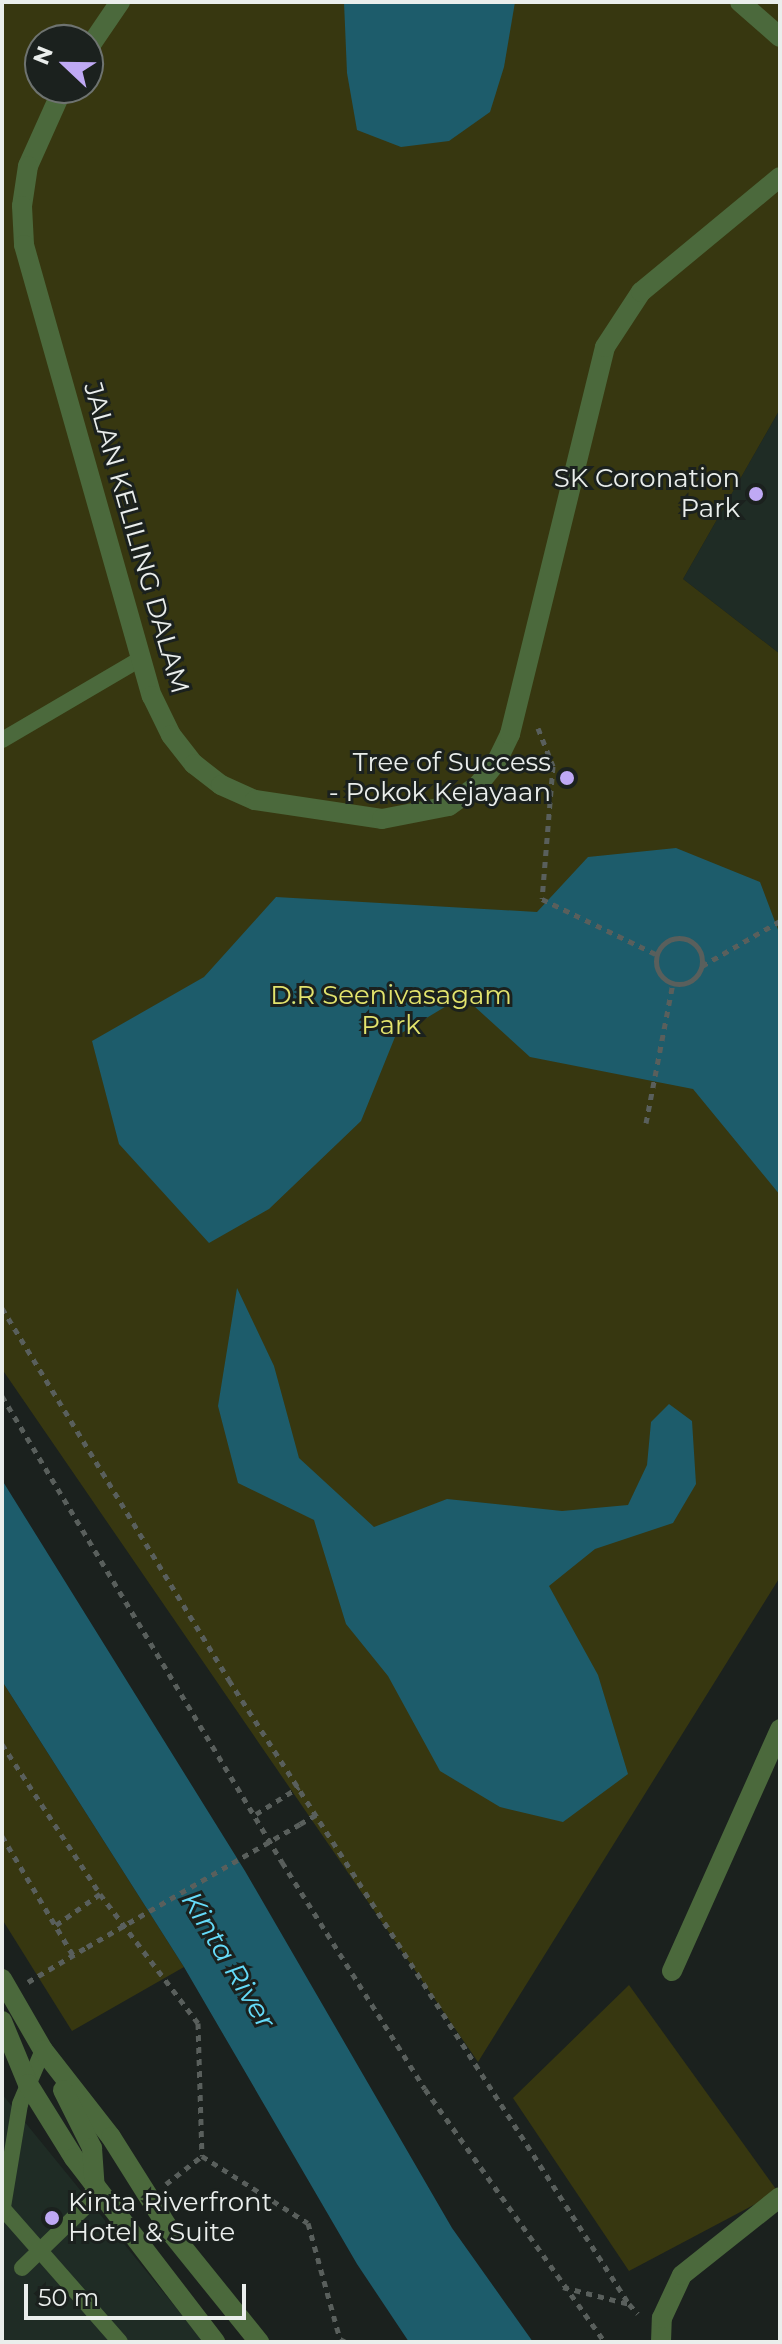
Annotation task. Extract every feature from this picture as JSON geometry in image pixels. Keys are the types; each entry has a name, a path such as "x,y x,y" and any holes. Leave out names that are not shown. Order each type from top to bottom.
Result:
{"street":[{"path":"104,26 120,2"},
{"path":"740,2 780,37"},
{"name":"JALAN KELILING DALAM","path":"56,104 28,166 22,206 24,245 140,659 171,735 194,764 221,785 255,800 382,819 449,806 478,785 510,734 605,347 641,292 780,177"},
{"path":"672,1971 780,1729"},
{"path":"6,1986 43,2050 92,2148 95,2187"},
{"path":"2,2021 28,2084 95,2187 215,2342"},
{"path":"43,2050 111,2137 172,2234 259,2342"},
{"path":"661,2342 662,2318 682,2275 780,2197"}],"lane":[{"path":"2,740 140,659"},
{"path":"43,2050 16,2121 4,2212 120,2342"},
{"path":"22,2268 86,2206 95,2187"}],"path":[{"path":"522,689 553,766 542,899 658,955"},
{"path":"701,967 699,949 685,939 668,941 658,955 660,972 673,983 691,981 701,967 780,921"},
{"path":"646,1123 673,983"},
{"path":"2,1308 300,1787 629,2304 661,2342"},
{"path":"2,1396 425,2089 605,2342"},
{"path":"2,1744 100,1894 198,2023 202,2156"},
{"path":"256,1814 300,1787"},
{"path":"6,1986 73,1955 317,1814"},
{"path":"2,1836 73,1955"},
{"path":"56,1925 100,1894"},
{"path":"172,2181 202,2156"},
{"path":"202,2156 308,2223 340,2341"},
{"path":"563,2287 629,2304"}],"shaded area":[{"name":"SK Coronation Park","path":"780,409 780,654 683,579"},
{"name":"Kinta Riverfront Hotel & Suite","path":"2,2094 204,2342 2,2342"}],"green space":[{"name":"D.R Seenivasagam Park","path":"2,2 780,2 780,409 683,579 780,654 780,1577 478,2062 2,1369"},
{"path":"2,1681 184,1967 72,2031 2,1919"},
{"path":"629,1985 778,2192 629,2271 513,2098"}],"water":[{"path":"344,2 515,2 504,67 490,112 449,141 401,147 357,130 347,73"},
{"path":"676,848 760,882 780,935 780,1195 693,1089 530,1057 463,996 395,1037 361,1121 269,1209 209,1243 119,1144 92,1041 204,977 276,897 537,912 588,857"},
{"path":"237,1288 274,1366 299,1458 374,1527 447,1499 562,1511 628,1505 647,1465 651,1422 669,1404 692,1421 696,1484 673,1523 595,1549 549,1586 598,1675 628,1774 563,1822 500,1807 440,1771 388,1676 346,1624 314,1520 238,1483 218,1406"},
{"name":"Kinta River","path":"2,1480 245,1871 452,2228 533,2342 409,2342 357,2264 184,1967 2,1681"}],"place":[{"name":"SK Coronation Park","path":"756,494"},
{"name":"Tree of Success - Pokok Kejayaan","path":"567,778"},
{"name":"Kinta Riverfront Hotel & Suite","path":"52,2218"}]}
